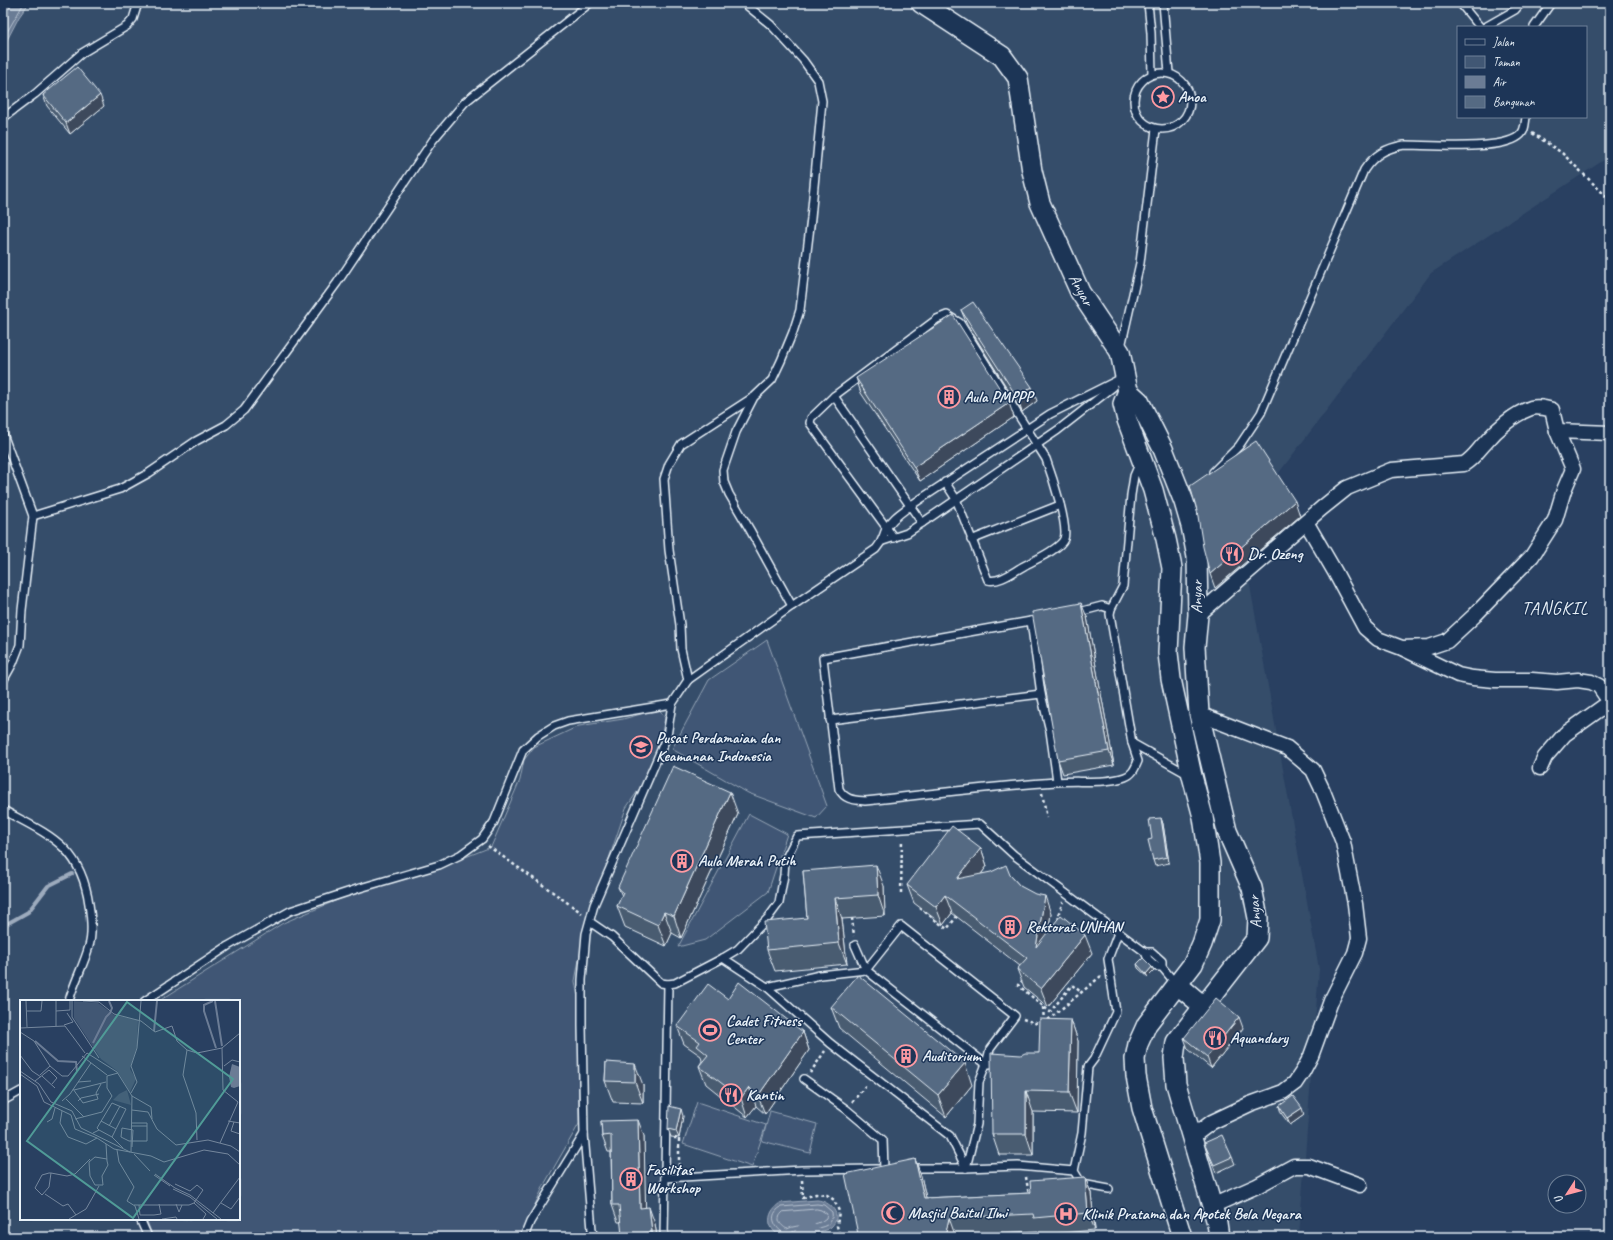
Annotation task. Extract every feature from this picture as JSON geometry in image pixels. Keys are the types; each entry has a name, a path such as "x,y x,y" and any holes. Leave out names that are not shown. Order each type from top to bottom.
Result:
{"street":[{"name":"Anyar","path":"921,3 1002,56 1015,74 1020,86 1032,171 1040,203 1080,292 1120,352 1125,391 1141,458 1153,490 1166,539 1172,568 1168,653 1171,679 1192,776 1203,817 1210,863 1210,920 1193,964 1148,1024 1138,1044 1135,1059 1136,1076 1142,1108 1182,1237"},
{"name":"Anyar","path":"1125,391 1139,401 1186,500 1196,557 1198,615 1195,647 1199,714 1227,831 1252,888 1258,918 1257,938 1176,1042 1174,1058 1176,1084 1217,1223 1219,1237"},
{"path":"1198,615 1347,488 1392,470 1464,464 1472,459 1496,431 1517,416 1531,408 1540,407 1552,410 1557,431 1573,469 1564,490 1555,520 1532,556 1447,642 1429,647 1402,648"},
{"path":"1557,431 1610,432"},
{"path":"1306,522 1365,628 1378,639 1402,648 1458,675 1495,680 1557,682 1578,680 1591,682 1599,686 1610,702 1565,734 1545,757 1540,768"},
{"path":"1192,1138 1212,1122 1250,1104 1283,1092 1295,1083 1311,1056 1331,1001 1355,953 1358,938 1355,904 1343,842 1326,797 1313,770 1287,748 1199,714"},
{"path":"1178,986 1204,1006"},
{"path":"1212,1206 1256,1186 1294,1166 1308,1166 1360,1185"}],"lane":[{"path":"3,118 35,94 82,53 127,26 133,19 138,3"},
{"path":"33,516 120,489 149,473 196,441 226,425 244,410 337,283 434,140 466,102 590,3"},
{"path":"688,680 681,649 680,625 669,550 664,479 669,464 681,444 754,397 772,380 793,332 800,310 811,218 822,101 818,81 803,60 771,25 744,3"},
{"path":"1148,3 1151,33 1152,74"},
{"path":"1163,3 1169,73"},
{"path":"1460,3 1479,26"},
{"path":"1487,26 1515,10 1521,3"},
{"path":"1535,26 1551,3"},
{"path":"1169,73 1178,78 1187,89 1190,103 1188,112 1183,120 1175,126 1166,129 1156,129 1147,125 1139,118 1135,108 1134,98 1137,88 1143,80 1152,74 1169,73"},
{"path":"1208,478 1239,446 1261,413 1364,170 1370,160 1382,151 1392,147 1404,145 1490,146 1509,142 1520,136 1525,128 1526,118"},
{"path":"1120,352 1140,263 1156,129"},
{"path":"894,538 810,423 811,418 834,396 937,319 947,315 960,323 1046,459 1065,522 1064,538 1060,544 1052,550 1004,577 990,581 986,578 956,499 945,482"},
{"path":"594,1237 592,1230 584,1134 582,980 586,934 594,905 667,736 672,704 688,680 792,606 876,549 883,541 886,528 894,519 910,506 1050,414 1125,391"},
{"path":"883,541 907,533 1036,443 1125,391"},
{"path":"834,396 922,523"},
{"path":"754,397 736,432 723,470 724,482 729,494 792,606"},
{"path":"3,434 33,516 22,610 20,645 13,663 3,680"},
{"path":"1046,618 823,658 839,789 846,797 853,800 865,801 1057,781 1093,781 1125,777 1134,772 1138,761 1132,743 1110,614 1123,586 1134,476 1141,458"},
{"path":"972,540 1060,506"},
{"path":"1069,614 1102,606 1111,609"},
{"path":"1031,621 1041,694 1050,731 1057,781"},
{"path":"830,720 1041,694"},
{"path":"147,1000 228,946 290,911 360,888 439,865 460,855 480,840 494,822 523,750 538,736 554,726 568,721 672,704"},
{"path":"1132,743 1192,776"},
{"path":"3,810 56,840 77,863 88,898 91,931 90,946 69,1000"},
{"path":"590,920 612,937 661,983 675,983 738,949 768,918 779,902 785,860 797,836 980,824 1014,854 1118,933 1146,952 1148,959 1157,967 1162,967 1178,986"},
{"path":"767,987 820,975 866,970 901,926 1015,1016 990,1049 979,1082 977,1124 966,1168"},
{"path":"1109,1189 1082,1184 1074,1171 1082,1133 1088,1067 1094,1060 1116,1012 1108,959 1118,933"},
{"path":"855,945 866,970 986,1064 1000,1066"},
{"path":"723,958 767,987 830,1043 950,1136 966,1168"},
{"path":"664,1237 668,984"},
{"path":"804,1079 846,1109 883,1140 884,1169"},
{"path":"3,1100 20,1092"},
{"path":"524,1237 530,1222 584,1134"},
{"path":"900,1168 1024,1166 1074,1171"},
{"path":"665,1178 802,1170 892,1169"},
{"path":"140,1220 148,1237"}],"path":[{"path":"1525,128 1562,153 1610,200"},
{"path":"1610,373 1606,401 1610,414"},
{"path":"1040,783 1047,818"},
{"path":"480,840 590,920"},
{"path":"901,893 903,849"},
{"path":"920,908 947,929 960,912"},
{"path":"1058,915 1060,922"},
{"path":"852,918 855,945"},
{"path":"1015,1016 1042,1026 1102,975 1110,973"},
{"path":"1023,979 1018,985 1050,1012 1072,985 1081,992"},
{"path":"1043,1007 1044,1024"},
{"path":"1053,1017 1057,1020"},
{"path":"846,1109 874,1077"},
{"path":"1024,1166 1029,1198"},
{"path":"802,1170 802,1198 816,1194 827,1195 834,1200 839,1211 837,1226 840,1237"},
{"path":"1032,1221 1034,1237"}],"shaded area":[{"name":"Pusat Perdamaian dan Keamanan Indonesia","path":"3,3 1610,3 1610,156 1431,273 1239,525 1319,969 1299,1237 3,1237"}],"green space":[{"path":"767,640 827,806 816,818 748,793 672,749 709,680"},
{"path":"659,709 665,718 655,766 626,808 584,933 575,981 578,998 579,1124 545,1183 520,1237 153,1237 146,1220 240,1220 240,1000 161,1000 283,923 380,882 425,873 491,847 520,780 524,760 534,747 579,726 623,719"},
{"path":"749,814 787,834 768,892 705,940 678,947"},
{"path":"697,1102 766,1125 752,1167 683,1144"},
{"path":"770,1111 817,1124 810,1153 762,1141"}],"water":[{"path":"3,3 29,3 19,17 6,42 3,44"},
{"path":"817,1200 826,1203 834,1209 836,1218 831,1227 815,1233 787,1236 779,1235 772,1228 770,1224 770,1215 773,1209 780,1203"}],"building":[{"path":"77,67 100,95 66,123 43,95"},
{"path":"973,302 1032,387 1017,397 961,310"},
{"name":"Aula PMPPP","path":"953,315 1009,403 914,467 856,378"},
{"name":"Dr. Ozeng","path":"1256,441 1295,501 1210,574 1203,547 1197,510 1190,486"},
{"path":"1081,603 1109,751 1058,760 1032,612"},
{"name":"Aula Merah Putih","path":"673,766 730,792 674,916 664,912 658,925 617,906 623,893 618,887"},
{"path":"1161,818 1167,857 1153,860 1148,840 1152,839 1149,819"},
{"path":"952,826 981,848 957,879 991,872 1006,865 1010,875 1020,886 1035,894 1045,896 1036,947 1061,915 1085,935 1041,989 1017,969 1027,958 945,895 936,907 907,885"},
{"path":"876,865 878,895 835,898 839,943 767,950 764,922 807,918 803,871"},
{"path":"1143,958 1152,967 1146,974 1137,964"},
{"name":"Auditorium","path":"858,975 965,1063 938,1095 831,1007"},
{"path":"739,982 803,1032 758,1096 749,1087 741,1098 699,1066 708,1055 697,1046 700,1042 677,1026 708,984 728,999"},
{"path":"1216,998 1239,1017 1207,1057 1184,1038"},
{"path":"1040,1019 1071,1020 1069,1092 1026,1091 1026,1134 992,1134 991,1053 1021,1055 1025,1053 1039,1053"},
{"path":"606,1062 635,1064 635,1082 605,1081"},
{"path":"1293,1096 1302,1108 1287,1118 1279,1106"},
{"path":"669,1106 681,1109 676,1131 668,1129"},
{"path":"638,1120 640,1208 649,1207 652,1232 622,1236 619,1205 612,1205 611,1135 602,1136 601,1121"},
{"path":"1222,1135 1232,1157 1214,1165 1204,1143"},
{"path":"915,1159 924,1198 1031,1193 1030,1181 1085,1177 1088,1213 1034,1218 1033,1214 949,1218 945,1237 853,1237 853,1234 858,1234 845,1174"}],"waterway":[{"path":"3,926 28,912 48,886 72,874"}],"place":[{"name":"Anoa","path":"1163,97"},
{"name":"Aula PMPPP","path":"949,397"},
{"name":"Dr. Ozeng","path":"1232,554"},
{"name":"Pusat Perdamaian dan Keamanan Indonesia","path":"641,747"},
{"name":"Aula Merah Putih","path":"682,861"},
{"name":"Rektorat UNHAN","path":"1010,927"},
{"name":"Cadet Fitness Center","path":"710,1030"},
{"name":"Aquandary","path":"1215,1038"},
{"name":"Auditorium","path":"906,1056"},
{"name":"Kantin","path":"731,1095"},
{"name":"Fasilitas Workshop","path":"631,1179"},
{"name":"Masjid Baitul Ilmi","path":"893,1213"},
{"name":"Klinik Pratama dan Apotek Bela Negara","path":"1066,1214"}],"district":[{"name":"TANGKIL","path":"1555,608"}]}
